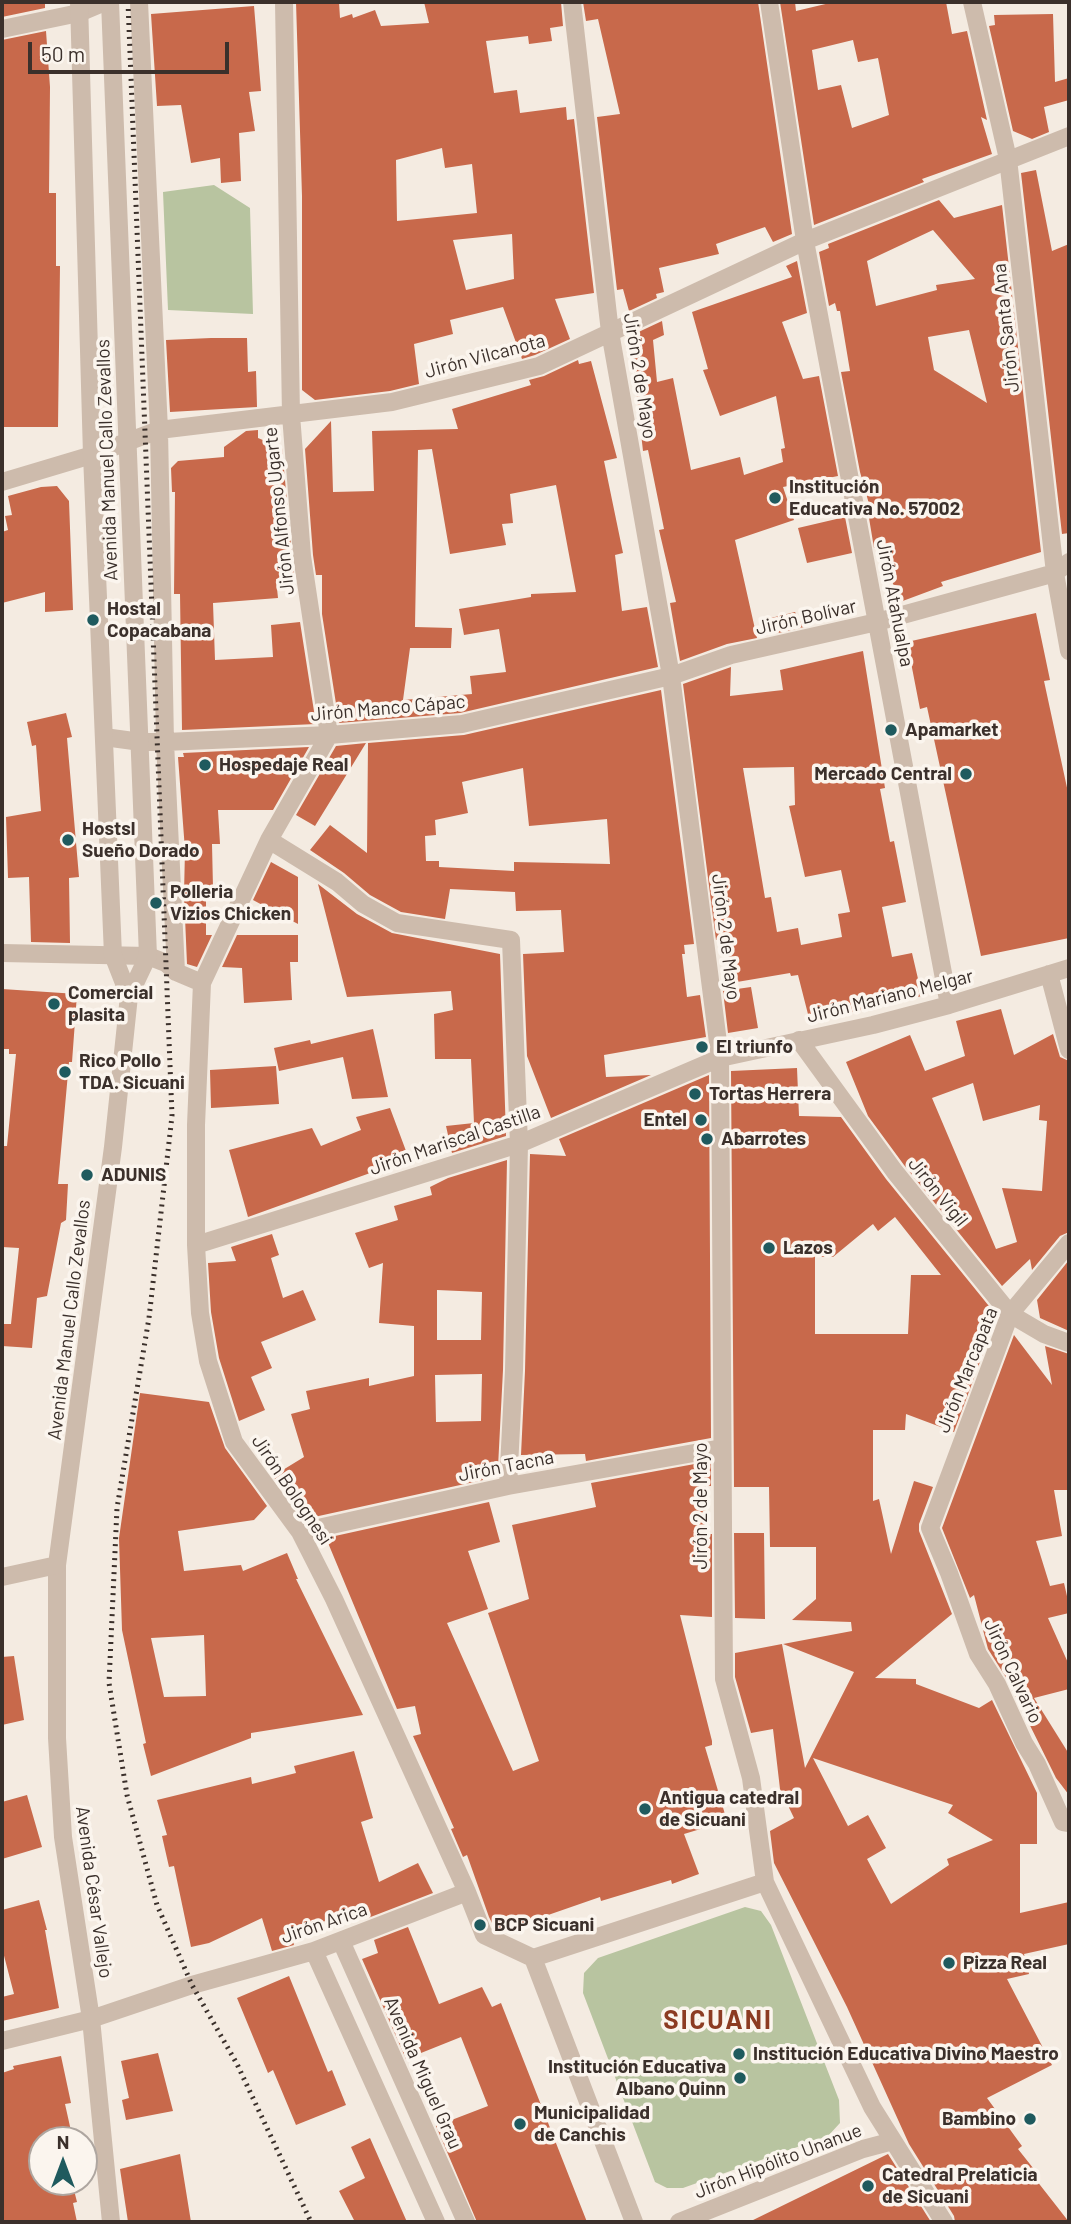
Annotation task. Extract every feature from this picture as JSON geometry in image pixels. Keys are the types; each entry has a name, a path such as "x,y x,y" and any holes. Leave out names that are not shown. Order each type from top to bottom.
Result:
{"street":[{"path":"2,29 79,7 108,2"},
{"name":"Avenida Manuel Callo Zevallos","path":"57,1565 114,1135 129,996 148,956 108,2"},
{"path":"139,2 159,430 165,742 176,972"},
{"name":"Jirón Alfonso Ugarte","path":"284,2 291,415 302,556 329,735"},
{"name":"Jirón 2 de Mayo","path":"572,2 610,332 671,676 720,1058 724,1679 751,1778 765,1882 872,2107 944,2222"},
{"name":"Jirón Atahualpa","path":"769,2 805,241 949,1005"},
{"name":"Jirón Santa Ana","path":"972,2 1008,159 1062,568 1069,651"},
{"name":"Avenida Manuel Callo Zevallos","path":"79,7 92,455 113,955 129,996"},
{"name":"Jirón Vilcanota","path":"2,482 92,455 159,430 392,402 539,366 805,241 1069,136"},
{"name":"Jirón Bolívar","path":"671,676 731,655 877,622 1062,568"},
{"name":"Jirón Manco Cápac","path":"104,737 165,742 329,735 462,724 671,676"},
{"path":"2,953 148,956 202,983 269,840 329,735"},
{"path":"269,840 337,882 363,904 397,923 511,940 519,1144 514,1370 508,1486"},
{"name":"Jirón Mariano Melgar","path":"720,1058 873,1025 1069,968"},
{"path":"1049,974 1069,1050"},
{"name":"Jirón Bolognesi","path":"202,983 196,1125 196,1245 200,1313 208,1361 234,1442 300,1532 334,1599 484,1935 533,1958"},
{"name":"Jirón Vigil","path":"799,1040 895,1172 1010,1314 1044,1334 1069,1343"},
{"name":"Jirón Mariscal Castilla","path":"196,1245 519,1144 720,1058"},
{"name":"Jirón Marcapata","path":"930,1528 1010,1314 1069,1243"},
{"name":"Jirón Tacna","path":"300,1532 508,1486 722,1448"},
{"name":"Jirón Calvario","path":"930,1528 978,1654 997,1684 1063,1822 1069,1823"},
{"path":"2,1577 57,1565"},
{"name":"Avenida César Vallejo","path":"57,1565 57,1738 63,1837 91,2019 111,2222"},
{"path":"634,2222 533,1958 765,1882"},
{"name":"Jirón Arica","path":"2,2041 91,2019 192,1985 314,1951 467,1892"},
{"name":"Avenida Miguel Grau","path":"341,1941 466,2222"},
{"path":"314,1951 436,2222"},
{"name":"Jirón Hipólito Unanue","path":"679,2222 863,2149 893,2140"}],"green space":[{"path":"214,185 250,208 253,314 168,310 163,192"},
{"path":"745,1907 761,1911 771,1925 839,2100 840,2123 828,2136 683,2188 667,2188 655,2182 583,1993 584,1973 598,1958"}],"building":[{"path":"2,2 45,2 45,8 2,17"},
{"path":"296,2 339,2 340,18 352,14 353,18 375,10 381,26 429,23 424,2 561,2 563,26 550,28 552,41 529,44 528,36 486,41 494,93 517,90 520,113 566,107 567,120 574,119 594,293 555,299 570,339 522,359 503,307 450,320 453,334 414,344 419,384 390,391 315,400 302,390 302,196","holes":["442,148 445,168 472,164 477,213 397,221 396,160","512,234 514,279 466,290 453,240"]},
{"path":"583,2 758,2 792,234 773,242 765,227 716,244 719,254 659,268 664,292 629,311 623,289 617,290 597,117 620,114 598,19 586,21"},
{"path":"780,2 795,2 796,11 834,2 946,2 952,34 967,31 987,120 981,117 992,154 922,179 924,182 814,225","holes":["853,40 858,62 878,58 889,115 852,128 841,85 818,90 812,50"]},
{"path":"254,6 261,91 249,92 255,131 239,133 241,181 221,183 220,158 191,163 181,105 157,106 151,14"},
{"path":"1053,14 1055,82 1069,78 1069,100 1044,107 1049,132 1032,139 1013,131 989,26 995,25 994,15"},
{"path":"46,31 50,87 49,193 56,193 56,266 60,266 58,427 2,427 2,40"},
{"path":"1036,170 1052,251 1069,244 1069,533 1062,534 1021,173"},
{"path":"939,200 954,218 1002,205 1041,552 941,582 943,586 900,602 879,547 874,548 868,512 871,511 860,472 841,372 850,371 840,311 837,311 835,303 829,306 819,252 829,248 828,244","holes":["933,230 975,279 936,285 937,290 876,306 867,261","969,330 987,403 934,370 928,337"]},
{"path":"797,261 807,313 782,322 803,379 819,376 838,476 783,487 794,520 735,540 757,638 727,644 680,661 670,603 676,602 659,530 664,529 648,450 643,451 630,336 662,321 664,335 653,340 657,382 673,378 691,470 740,457 744,475 783,462 781,449 785,448 776,396 720,416 703,370 708,369 692,312 792,277 786,266"},
{"path":"247,338 248,372 256,371 257,407 170,412 166,340"},
{"path":"578,360 579,364 591,361 617,458 604,461 623,553 615,555 622,611 647,607 658,667 460,713 339,723 322,614 322,575 316,575 313,555 305,449 331,421 333,492 374,491 372,431 458,429 452,409 531,385 529,380","holes":["432,449 450,554 506,545 502,524 513,523 510,494 556,485 576,592 531,594 531,597 459,609 464,635 499,629 506,672 470,676 472,694 403,700 410,648 451,648 452,628 415,627 418,450"]},
{"path":"258,430 258,438 282,448 294,577 276,579 278,598 213,603 215,660 273,657 271,625 300,622 316,724 182,730 180,594 174,594 175,492 172,492 171,468 178,461 224,457 224,447 246,431"},
{"path":"57,486 69,501 73,610 45,612 45,592 2,603 2,532 8,530 5,516 12,515 8,496 41,487"},
{"path":"845,517 852,553 807,563 798,528"},
{"path":"795,612 804,627 774,634 771,618"},
{"path":"1036,613 1050,680 1044,681 1069,797 1069,938 981,956 927,707 920,709 907,642"},
{"path":"863,651 885,788 880,789 890,842 894,841 906,902 882,907 892,957 912,953 922,996 810,1022 798,975 791,976 790,973 731,983 723,939 716,940 683,684 731,667 730,696 783,690 780,670","holes":["794,767 795,805 789,806 805,877 841,870 850,912 838,914 842,937 801,945 798,928 777,932 771,897 765,898 743,768"]},
{"path":"661,690 694,944 684,945 685,954 682,954 687,997 700,995 706,1037 604,1055 606,1077 651,1075 551,1118 527,1056 523,954 564,952 561,910 516,911 515,892 450,889 445,919 401,912 370,895 310,850 330,825 367,853 368,743 464,735","holes":["523,768 529,826 607,819 610,864 514,862 514,871 439,867 439,861 426,861 425,836 436,835 435,820 468,813 462,782"]},
{"path":"66,713 72,737 67,738 79,877 69,878 70,943 31,942 29,877 8,878 6,817 41,811 36,745 32,746 27,722"},
{"path":"366,743 315,826 296,815 336,746"},
{"path":"309,747 273,810 218,810 220,844 212,844 213,888 206,889 206,935 212,935 197,967 187,964 185,850 178,757 184,757 183,753"},
{"path":"271,862 298,877 298,924 253,900"},
{"path":"318,884 357,914 392,933 500,954 506,1136 452,1153 446,1126 474,1123 471,1059 435,1059 434,1014 453,1010 451,991 347,997"},
{"path":"237,935 298,935 298,962 290,962 292,1000 244,1003 242,968 222,967"},
{"path":"751,987 758,1028 728,1033 723,991"},
{"path":"2,989 77,994 58,1184 68,1184 66,1220 61,1223 47,1296 37,1298 32,1348 2,1346 3,1324 11,1324 19,1248 2,1247 2,1146 7,1146 16,1054 9,1054 9,1049 2,1049"},
{"path":"1001,1009 1014,1055 1053,1034 1060,1057 1069,1061 1069,1232 1060,1236 1032,1270 1030,1259 1002,1286 868,1116 846,1062 910,1035 925,1071 965,1056 956,1021","holes":["973,1083 983,1121 1040,1105 1039,1120 1047,1121 1042,1191 1002,1188 1017,1242 996,1249 932,1098"]},
{"path":"373,1029 388,1097 352,1099 343,1057 279,1071 274,1048 310,1040 311,1044"},
{"path":"276,1066 279,1104 211,1108 210,1070"},
{"path":"797,1068 799,1116 841,1117 886,1179 997,1316 954,1432 906,1414 905,1430 873,1430 873,1501 879,1499 891,1554 914,1481 933,1487 919,1524 919,1531 952,1614 875,1678 916,1679 916,1684 979,1708 992,1700 1037,1793 1037,1844 1020,1844 1020,1913 1069,1902 1069,1944 1024,1954 1029,1974 1007,1979 1052,2065 987,2098 1022,2146 1018,2149 1037,2173 1033,2176 1069,2222 955,2222 954,2216 909,2144 847,2007 774,1863 770,1831 794,1818 780,1789 773,1729 751,1733 735,1677 735,1653 782,1644 805,1768 854,1672 783,1644 852,1631 851,1622 792,1620 816,1599 816,1547 770,1547 769,1487 734,1487 731,1071","holes":["895,1217 941,1275 911,1275 908,1334 815,1334 815,1257 833,1257 873,1224 878,1231","813,1758 953,1805 948,1813 993,1840 947,1859 949,1865 891,1904 867,1859 886,1848 868,1815 848,1826"]},
{"path":"709,1075 711,1438 586,1461 585,1454 521,1455 530,1154 566,1156 559,1139"},
{"path":"390,1108 409,1159 248,1217 229,1150 312,1128 321,1146 361,1130 356,1117"},
{"path":"507,1160 503,1370 498,1467 480,1468 483,1480 305,1519 273,1476 304,1457 291,1414 310,1409 306,1391 369,1378 369,1386 414,1376 414,1326 379,1323 383,1263 369,1268 355,1233 398,1220 394,1206 432,1195 430,1187 448,1178","holes":["437,1290 482,1292 481,1340 437,1340","482,1374 481,1421 436,1422 435,1375"]},
{"path":"272,1234 279,1255 271,1258 283,1298 303,1290 316,1320 261,1342 272,1368 251,1377 265,1410 239,1421 219,1358 211,1312 208,1263 236,1261 231,1247"},
{"path":"1069,1260 1069,1331 1040,1318 1037,1300"},
{"path":"1014,1335 1052,1385 1045,1346 1069,1354 1069,1490 1054,1490 1062,1536 1036,1541 1050,1586 1064,1583 1069,1605 1069,1613 1048,1618 1069,1665 1069,1689 1034,1698 1069,1754 1069,1795 1056,1778 1007,1679 988,1649 974,1595 970,1598 942,1528"},
{"path":"140,1393 209,1402 225,1448 267,1506 254,1520 178,1531 184,1571 241,1565 243,1571 287,1553 296,1579 363,1715 251,1733 251,1738 151,1776 122,1630 119,1538","holes":["204,1635 206,1696 164,1697 151,1638"]},
{"path":"711,1461 711,1486 706,1486 705,1534 712,1534 712,1617 680,1615 712,1741 712,1745 705,1747 727,1821 684,1834 699,1874 672,1884 671,1880 601,1901 600,1897 502,1931 494,1927 489,1917 467,1855 463,1857 451,1829 454,1828 413,1736 421,1734 415,1706 397,1709 326,1538 489,1502 500,1542 468,1551 488,1609 447,1623 513,1771 539,1761 488,1613 529,1599 512,1525 596,1507 591,1483"},
{"path":"734,1533 764,1533 765,1619 735,1618"},
{"path":"14,1656 24,1720 2,1725 2,1657"},
{"path":"354,1751 373,1818 361,1822 379,1882 418,1863 433,1893 368,1918 367,1911 309,1925 291,1934 294,1945 272,1951 262,1918 209,1943 191,1947 174,1866 169,1867 162,1836 167,1835 157,1800 251,1777 252,1784 296,1773 294,1766"},
{"path":"27,1795 42,1847 2,1859 2,1802"},
{"path":"39,1900 47,1930 59,2008 2,2021 2,1997 14,1994 2,1948 2,1910"},
{"path":"408,1927 439,2004 482,1987 492,2007 501,2003 587,2222 477,2222 436,2126 488,2106 461,2037 406,2059 362,1959 378,1953 374,1940"},
{"path":"289,1976 328,2072 332,2070 346,2105 296,2125 273,2070 268,2073 237,1998"},
{"path":"158,2053 173,2111 126,2120 122,2100 129,2098 121,2061"},
{"path":"61,2056 71,2103 65,2104 70,2126 28,2126 28,2196 76,2196 77,2202 73,2203 77,2222 2,2222 2,2073 14,2069 13,2066"},
{"path":"370,2138 407,2222 355,2222 339,2191 365,2178 351,2147"},
{"path":"180,2154 191,2222 128,2222 120,2169"},
{"name":"Catedral Prelaticia de Sicuani","path":"888,2154 931,2222 749,2222"}],"railway":[{"path":"128,2 172,1116 149,1318 117,1508 109,1683 127,1795 157,1905 192,1985 237,2064 311,2222"}],"place":[{"name":"Institución Educativa No. 57002","path":"775,498"},
{"name":"Hostal Copacabana","path":"93,620"},
{"name":"Apamarket","path":"891,730"},
{"name":"Hospedaje Real","path":"205,765"},
{"name":"Mercado Central","path":"966,774"},
{"name":"Hostsl Sueño Dorado","path":"68,840"},
{"name":"Polleria Vizios Chicken","path":"156,903"},
{"name":"Comercial plasita","path":"54,1004"},
{"name":"El triunfo","path":"702,1047"},
{"name":"Rico Pollo TDA. Sicuani","path":"65,1072"},
{"name":"Tortas Herrera","path":"695,1094"},
{"name":"Entel","path":"701,1120"},
{"name":"Abarrotes","path":"707,1139"},
{"name":"ADUNIS","path":"87,1175"},
{"name":"Lazos","path":"769,1248"},
{"name":"Antigua catedral de Sicuani","path":"645,1809"},
{"name":"BCP Sicuani","path":"480,1925"},
{"name":"Pizza Real","path":"949,1963"},
{"name":"Institución Educativa Divino Maestro","path":"739,2054"},
{"name":"Institución Educativa Albano Quinn","path":"740,2078"},
{"name":"Bambino","path":"1030,2119"},
{"name":"Municipalidad de Canchis","path":"520,2124"},
{"name":"Catedral Prelaticia de Sicuani","path":"868,2186"}],"district":[{"name":"SICUANI","path":"718,2020"}]}
